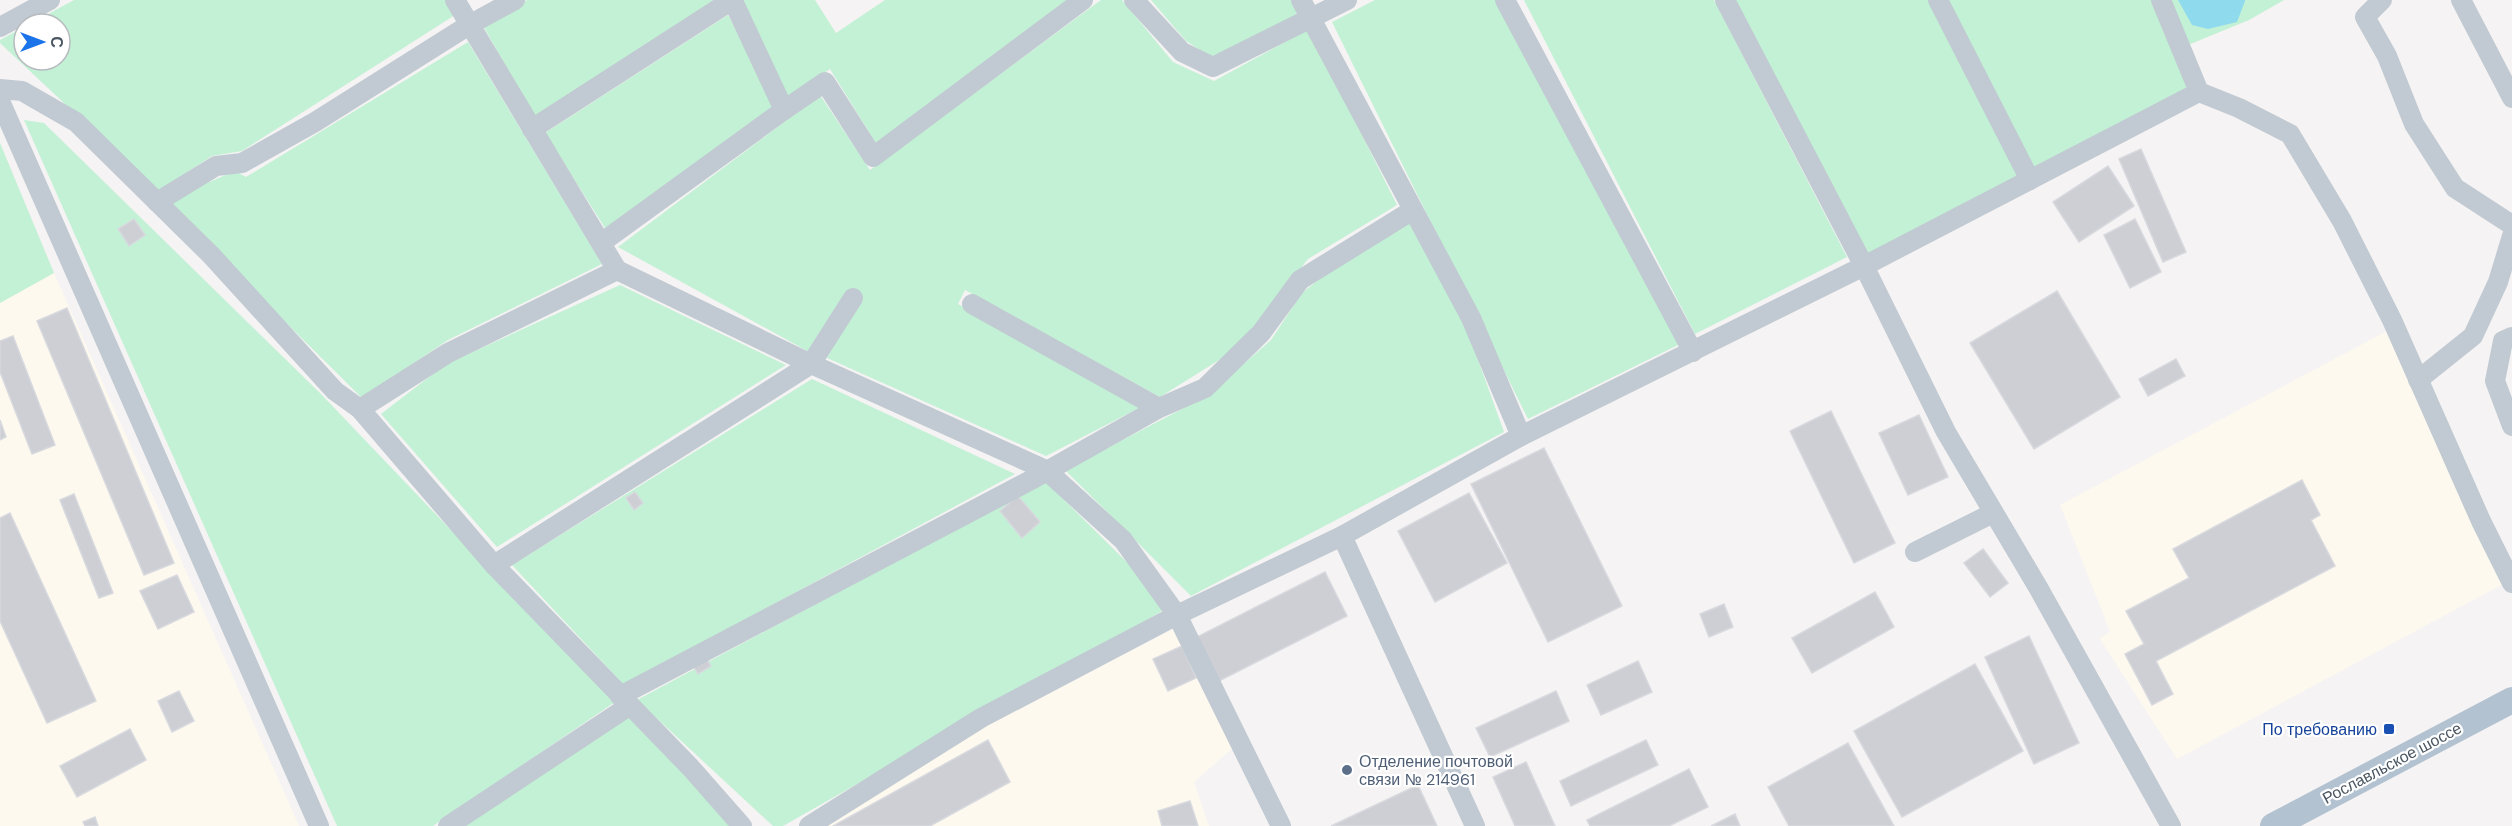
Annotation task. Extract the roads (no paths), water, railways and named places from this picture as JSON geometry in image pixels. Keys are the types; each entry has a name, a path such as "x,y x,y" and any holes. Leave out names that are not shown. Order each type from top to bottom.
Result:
{"main road":[{"name":"Рославльское шоссе","path":"2273,826 2512,700"}],"street":[{"path":"0,27 50,0"},
{"path":"455,0 617,270 811,364 1046,470 1123,540 1177,615 1281,826"},
{"path":"157,202 216,166 242,163 315,122 469,25 515,0"},
{"path":"601,243 825,82 873,157 1083,0"},
{"path":"1134,0 1182,52 1213,67 1347,0"},
{"path":"1301,0 1472,318 1521,436"},
{"path":"1505,0 1693,352"},
{"path":"1725,0 1864,266 1946,432 2039,590 2171,826"},
{"path":"1938,0 2030,180"},
{"path":"2161,0 2199,92 2239,108 2290,134 2342,221 2392,321 2481,521 2512,583"},
{"path":"2382,0 2365,17 2387,56 2414,124 2455,188 2512,225"},
{"path":"2461,0 2512,99"},
{"path":"532,129 733,1 784,110"},
{"path":"0,89 22,91 76,122 211,255 335,391 360,409 494,565 690,767 742,826"},
{"path":"809,826 981,718 1177,615 1342,536 1521,436 1864,266 2199,92"},
{"path":"0,101 319,826"},
{"path":"448,826 624,701 1159,408 1205,388 1261,333 1300,280 1413,210"},
{"path":"2418,380 2473,336 2498,282 2512,237"},
{"path":"360,409 448,353 617,270"},
{"path":"494,565 811,364 853,298"},
{"path":"972,304 1159,408"},
{"path":"2512,337 2503,341 2495,381 2512,426"},
{"path":"1915,552 1993,513"},
{"path":"1342,536 1475,826"}],"water":[{"path":"2178,0 2245,1 2237,22 2208,29 2192,25"}],"place":[{"name":"По требованию","path":"2389,729"},
{"name":"Отделение почтовой связи № 214961","path":"1347,770"}]}
